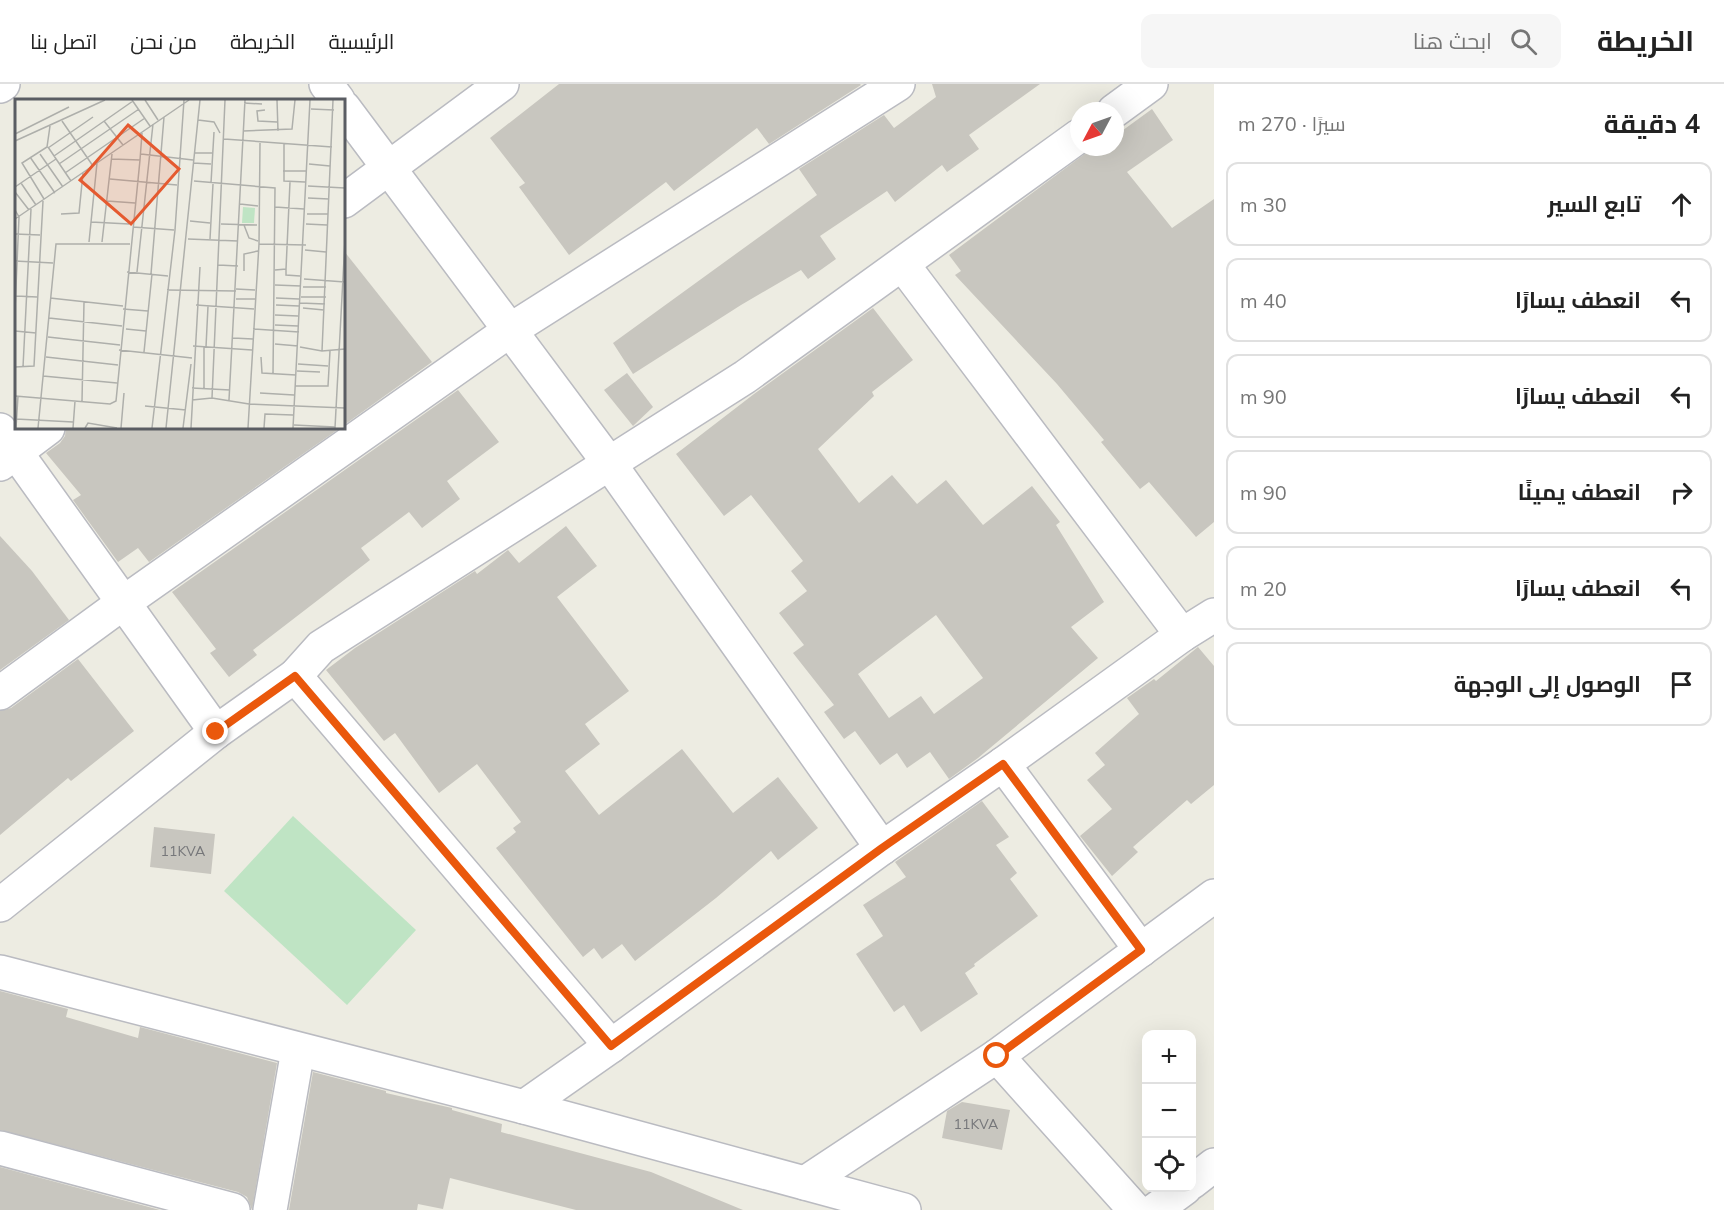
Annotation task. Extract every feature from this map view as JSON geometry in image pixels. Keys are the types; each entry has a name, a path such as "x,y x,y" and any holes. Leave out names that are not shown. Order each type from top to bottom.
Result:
{"street":[{"path":"326,84 337,99"},
{"path":"345,200 502,84"},
{"path":"0,693 123,603 509,331 898,84"},
{"path":"1124,104 1151,84"},
{"path":"345,109 609,463 882,848"},
{"path":"0,905 216,732 295,676 321,648 745,377 1070,143"},
{"path":"903,265 1182,635"},
{"path":"46,429 5,449 123,603 216,732"},
{"path":"524,1107 882,848 1182,635 1214,615"},
{"path":"295,676 611,1046"},
{"path":"1003,764 1141,950"},
{"path":"805,1183 997,1056 1214,896"},
{"path":"0,972 524,1107 896,1209"},
{"path":"270,1210 298,1050"},
{"path":"997,1056 1135,1210"},
{"path":"0,1148 233,1210"},
{"path":"1196,1178 1214,1165"},
{"path":"1155,1210 1180,1192"}],"green space":[{"path":"293,816 416,930 347,1005 224,891"}],"building":[{"path":"559,84 861,85 769,144 757,128 674,191 666,182 569,255 519,187 525,183 490,138"},
{"path":"932,84 1040,84 969,135 979,149 947,172 942,165 895,202 887,191 820,236 836,259 808,279 801,270 741,305 633,374 613,343 817,195 799,169 884,115 894,128 936,97"},
{"path":"1152,109 1173,140 1127,172 1172,228 1214,199 1214,522 1196,537 1149,482 1140,489 1101,442 1104,440 1057,384 955,275 961,271 949,255 1082,156 1124,156 1124,129"},
{"path":"345,252 432,362 345,424"},
{"path":"873,308 913,360 872,392 874,396 818,449 859,503 892,475 917,504 946,480 983,525 1032,486 1060,522 1056,525 1104,602 1071,627 1098,658 978,758 949,779 930,752 907,768 897,753 880,765 855,731 844,739 824,712 834,705 793,653 804,645 779,613 807,591 791,571 803,561 751,495 724,516 676,454","holes":["936,615 983,678 934,714 921,696 889,718 858,674"]},
{"path":"627,373 653,407 633,426 604,390"},
{"path":"458,390 499,442 447,481 460,499 422,528 409,512 361,548 370,560 253,650 257,655 229,677 210,653 216,649 172,592"},
{"path":"66,429 339,429 149,562 138,548 118,562 73,500 81,495 46,453 60,443 65,436"},
{"path":"566,526 597,566 557,597 629,691 585,724 600,744 565,771 599,815 682,749 733,813 778,777 818,828 778,860 771,851 716,898 635,961 622,944 602,959 594,948 583,957 496,848 516,832 513,828 521,822 477,764 439,793 395,733 384,741 326,670 355,648 475,571 477,574 508,550 519,563"},
{"path":"0,536 32,571 69,620 0,670"},
{"path":"1198,647 1214,666 1214,785 1191,804 1187,800 1133,847 1138,852 1112,876 1080,836 1112,809 1087,780 1105,765 1095,753 1139,714 1127,698 1154,679 1156,681"},
{"path":"78,659 134,731 71,781 68,778 0,835 0,711 11,708"},
{"path":"982,801 1009,837 996,845 1017,873 1010,879 1038,916 965,973 978,994 921,1032 904,1005 894,1012 856,954 883,936 863,905 906,877 895,862"},
{"path":"154,827 215,834 211,874 150,867"},
{"path":"0,991 68,1009 66,1017 138,1038 140,1027 277,1063 252,1210 247,1197 238,1192 0,1130"},
{"path":"313,1072 386,1091 386,1093 452,1108 452,1110 502,1124 501,1132 651,1172 743,1210 576,1210 450,1178 443,1209 418,1204 417,1210 289,1210"},
{"path":"962,1102 1010,1110 1002,1150 942,1138 947,1111"},
{"path":"0,1167 160,1210 0,1210"}],"route":[{"path":"216,732 295,676 611,1046 882,848 1003,764 1141,950 997,1056"}]}
